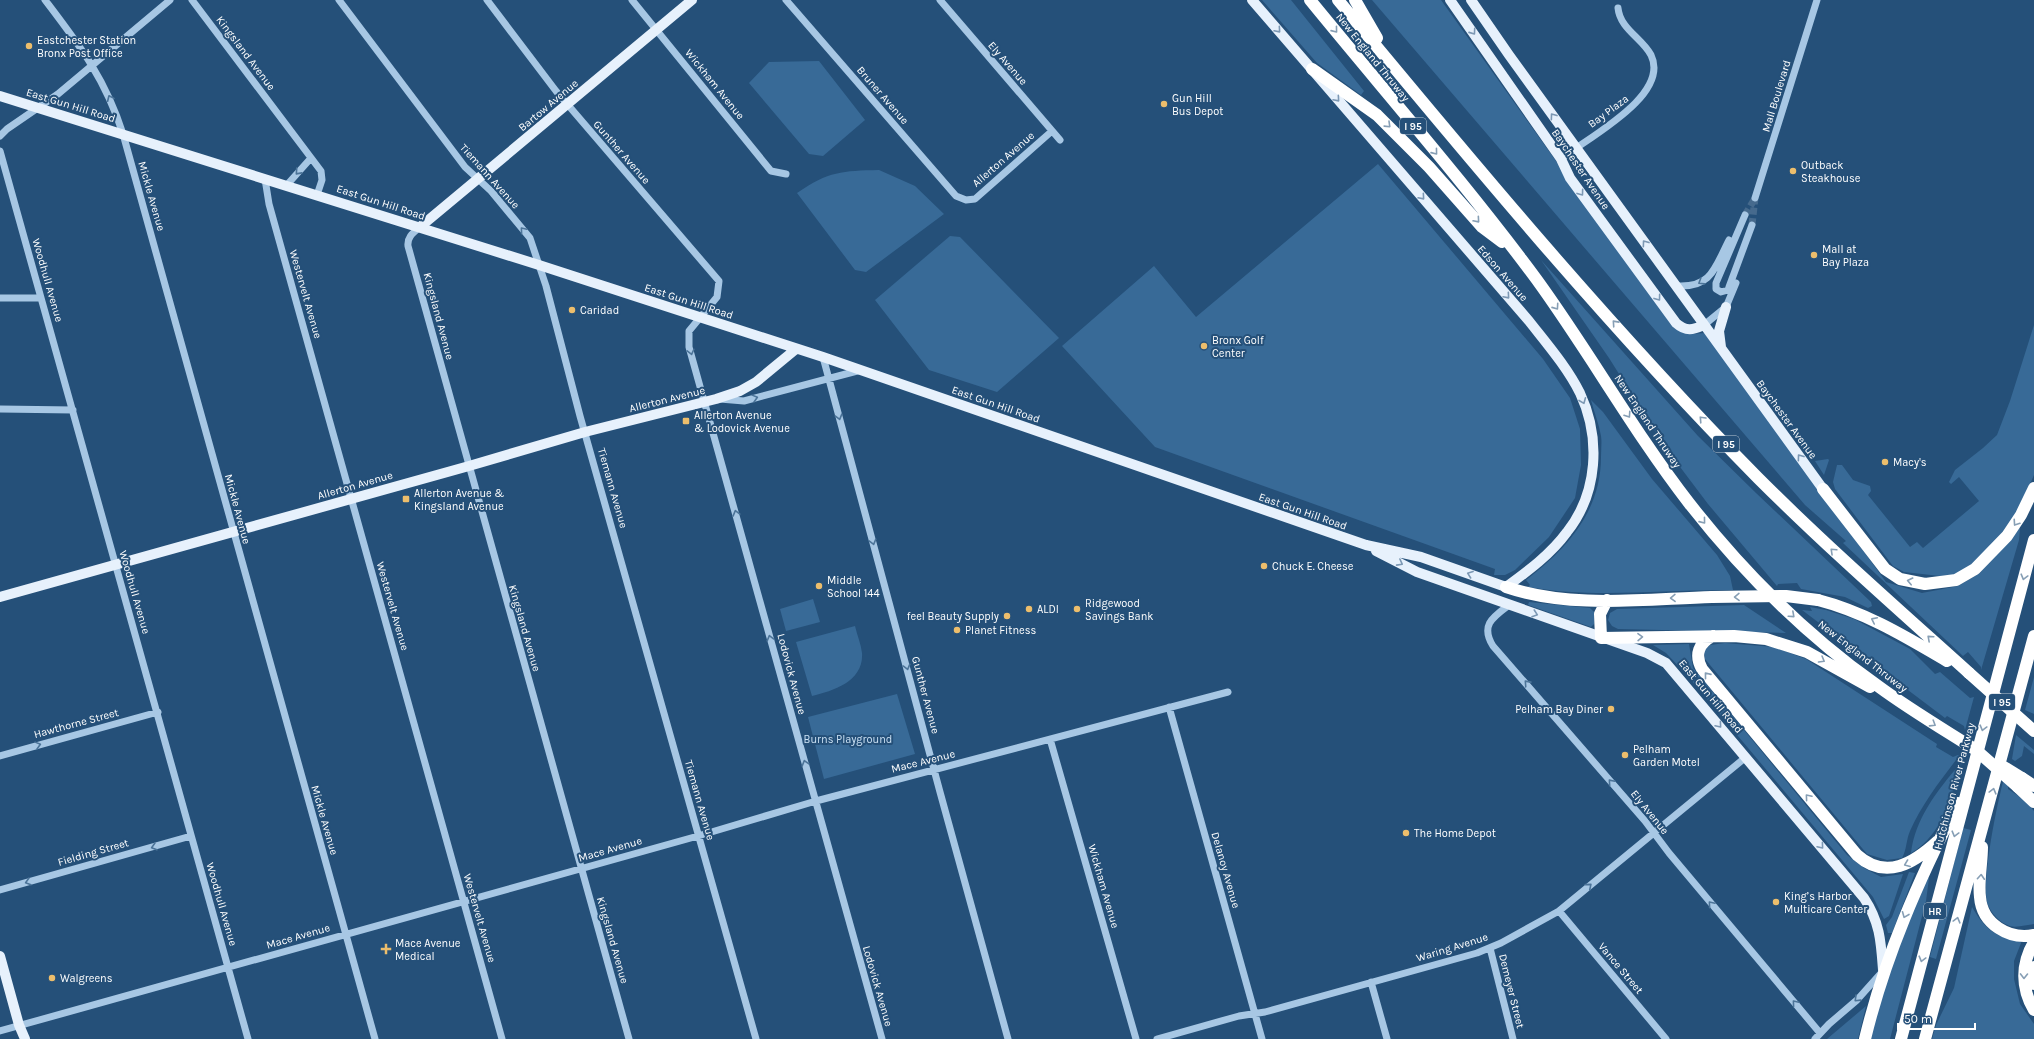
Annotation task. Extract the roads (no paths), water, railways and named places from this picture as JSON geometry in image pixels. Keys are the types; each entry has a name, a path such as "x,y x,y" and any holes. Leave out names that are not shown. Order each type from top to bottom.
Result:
{"highway":[{"name":"New England Thruway","path":"1310,0 1516,253 1561,315 1664,470 1730,552 1762,587 1815,636 1877,686 1913,711 1976,750 2020,782 2034,786"},
{"name":"New England Thruway","path":"1338,0 1392,66 1527,224 1704,422 1815,533 2034,731"},
{"path":"1355,0 1392,66"},
{"path":"1312,69 1377,115 1429,166 1482,227 1516,253"},
{"path":"1823,489 1885,569 1900,578 1925,584 1956,580 1975,569 2007,536 2021,515 2034,488"},
{"name":"Hutchinson River Parkway","path":"1901,1039 2034,540"},
{"path":"1506,587 1545,597 1607,600 1786,596 1818,600 1842,607 1870,618 1969,673"},
{"path":"1607,600 1600,614 1601,638 1713,636 1755,637 1788,644 1820,659 1913,711"},
{"path":"1713,636 1703,642 1698,650 1698,660 1702,668 1857,855 1865,861 1878,867 1899,867 1916,859 1938,842"},
{"name":"HR","path":"1925,1039 2034,636"},
{"path":"1865,1039 1883,970 1938,842 1969,782"},
{"path":"2020,782 2034,802"},
{"path":"1982,829 1980,898 1984,911 1992,923 2005,932 2018,936 2034,935"},
{"path":"2034,942 2027,956 2024,976 2026,992 2034,1010"},
{"path":"2034,967 2034,984"}],"main road":[{"name":"Bartow Avenue","path":"420,227 692,0"},
{"name":"Edson Avenue","path":"1252,0 1529,321 1573,382 1584,402 1592,427 1594,447 1590,484 1582,509 1568,532 1558,543 1506,587"},
{"name":"Baychester Avenue","path":"1450,0 1561,159 1570,178 1676,323 1685,330 1691,330 1704,325"},
{"name":"Baychester Avenue","path":"1471,0 1823,489"},
{"name":"East Gun Hill Road","path":"0,96 420,227 823,357 1366,545 1421,557 1506,587"},
{"path":"1722,349 1719,331 1726,307"},
{"name":"Allerton Avenue","path":"0,597 469,466 585,432 716,399 740,391 756,382 796,349"},
{"name":"East Gun Hill Road","path":"1366,545 1417,572 1601,638 1647,652 1666,663 1868,904 1878,927 1883,970"},
{"path":"0,956 19,1025 25,1039"}],"street":[{"name":"Mickle Avenue","path":"45,0 93,64 116,113 123,134 375,1039"},
{"path":"0,136 7,129 93,64 170,0"},
{"name":"Kingsland Avenue","path":"192,0 321,171 322,180 317,195"},
{"name":"Tiemann Avenue","path":"339,0 465,168 491,191 530,238 539,265 756,1039"},
{"name":"Gunther Avenue","path":"487,0 567,105 719,281 719,294 699,317"},
{"name":"Wickham Avenue","path":"632,0 771,171 786,174"},
{"name":"Bruner Avenue","path":"786,0 956,196 966,200"},
{"name":"Ely Avenue","path":"940,0 1060,140"},
{"name":"Mall Boulevard","path":"1755,198 1817,0"},
{"name":"Bay Plaza","path":"1561,159 1632,108 1643,96 1651,78 1653,68 1651,55 1626,27 1619,14 1618,8"},
{"name":"Allerton Avenue","path":"966,200 975,199 1052,131"},
{"name":"Woodhull Avenue","path":"0,150 74,410 248,1039"},
{"path":"286,186 312,158"},
{"name":"Westervelt Avenue","path":"265,179 269,204 502,1039"},
{"path":"1677,286 1694,286 1708,277 1745,214 1716,283 1716,289 1721,292 1728,290 1752,225 1740,269 1726,307 1704,325"},
{"name":"Kingsland Avenue","path":"420,227 410,236 408,246 629,1039"},
{"path":"0,298 42,298"},
{"name":"Lodovick Avenue","path":"699,317 689,331 689,339 882,1039"},
{"name":"Gunther Avenue","path":"823,357 1008,1039"},
{"name":"Allerton Avenue","path":"716,399 744,401 861,370"},
{"path":"0,409 74,410"},
{"name":"Ely Avenue","path":"1509,605 1493,617 1489,624 1488,635 1493,646 1654,833 1820,1033"},
{"name":"Mace Avenue","path":"0,1030 698,836 816,801 1228,692"},
{"name":"Delanoy Avenue","path":"1169,707 1262,1039"},
{"name":"Hawthorne Street","path":"0,756 158,712"},
{"name":"Wickham Avenue","path":"1050,738 1136,1039"},
{"name":"Waring Avenue","path":"1156,1039 1239,1016 1254,1014 1490,948 1559,911 1746,757"},
{"name":"Fielding Street","path":"0,890 191,836"},
{"name":"Vance Street","path":"1559,911 1666,1039"},
{"name":"Demeyer Street","path":"1490,948 1513,1039"},
{"path":"1815,1039 1857,1000 1883,970"},
{"path":"1371,982 1387,1039"}],"tunnel":[{"path":"1752,225 1755,198"},
{"path":"1745,215 1754,200"}],"place":[{"name":"Eastchester Station Bronx Post Office","path":"29,46"},
{"name":"Gun Hill Bus Depot","path":"1164,104"},
{"name":"Outback Steakhouse","path":"1793,171"},
{"name":"Mall at Bay Plaza","path":"1814,255"},
{"name":"Caridad","path":"572,310"},
{"name":"Bronx Golf Center","path":"1204,346"},
{"name":"Allerton Avenue & Lodovick Avenue","path":"686,421"},
{"name":"Macy's","path":"1885,462"},
{"name":"Allerton Avenue & Kingsland Avenue","path":"406,499"},
{"name":"Chuck E. Cheese","path":"1264,566"},
{"name":"Middle School 144","path":"819,586"},
{"name":"ALDI","path":"1029,609"},
{"name":"Ridgewood Savings Bank","path":"1077,609"},
{"name":"feel Beauty Supply","path":"1007,616"},
{"name":"Planet Fitness","path":"957,630"},
{"name":"Pelham Bay Diner","path":"1611,709"},
{"name":"Pelham Garden Motel","path":"1625,755"},
{"name":"The Home Depot","path":"1406,833"},
{"name":"King’s Harbor Multicare Center","path":"1776,902"},
{"name":"Mace Avenue Medical","path":"386,949"},
{"name":"Walgreens","path":"52,978"}],"park label":[{"name":"Burns Playground","path":"848,739"}]}
